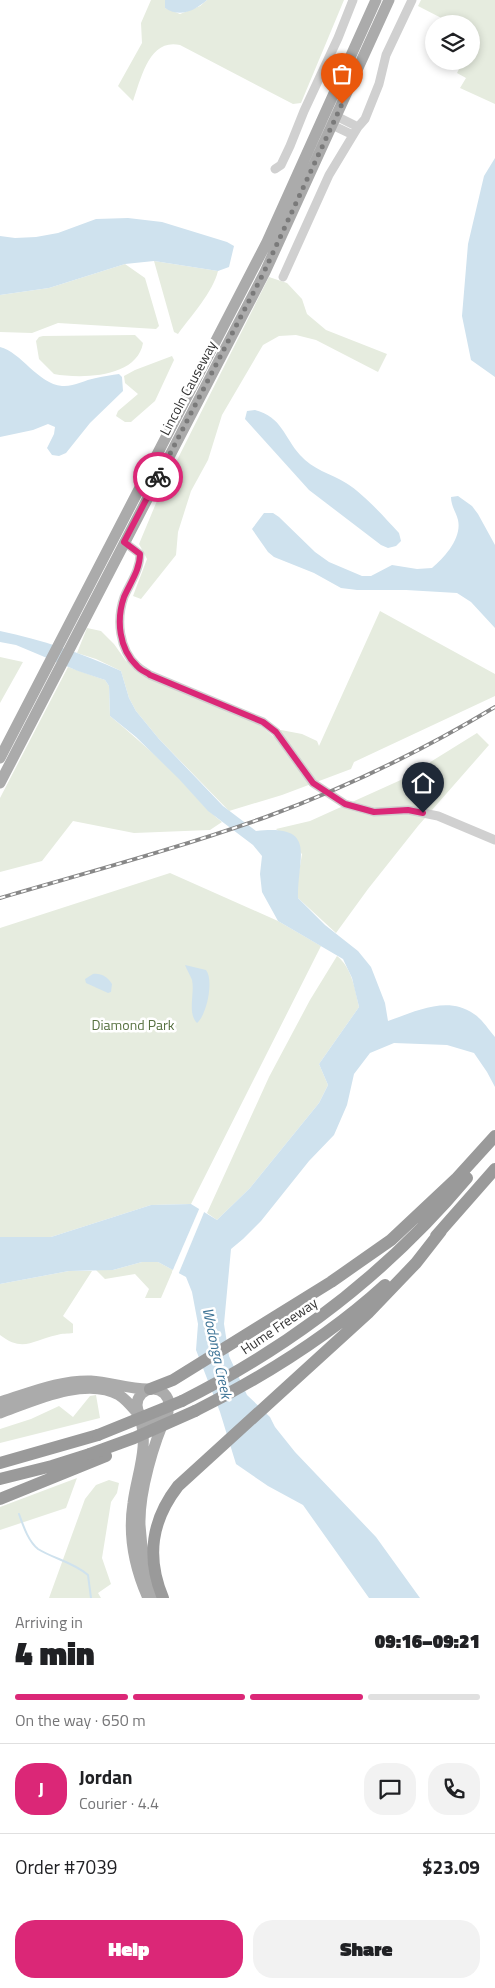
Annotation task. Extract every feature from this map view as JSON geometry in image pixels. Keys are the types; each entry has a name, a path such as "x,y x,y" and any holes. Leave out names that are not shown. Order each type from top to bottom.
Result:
{"highway":[{"path":"149,1389 173,1380 332,1282 391,1240 473,1167 495,1136"},
{"name":"Hume Freeway","path":"0,1463 98,1435 165,1408 214,1385 280,1345 339,1303 405,1246 495,1143"},
{"path":"163,1598 152,1560 153,1543 164,1507 178,1486 347,1324 416,1263 495,1169"},
{"path":"0,1499 106,1456 152,1435 256,1379 347,1324"},
{"path":"0,1479 90,1454 143,1434 195,1411"}],"main road":[{"name":"Lincoln Causeway","path":"259,269 323,117 376,0"},
{"name":"Lincoln Causeway","path":"0,783 28,716 239,310 334,121 389,0"},
{"path":"323,117 334,121"},
{"name":"Lincoln Causeway","path":"0,758 28,716"},
{"path":"0,1402 51,1386 75,1382 100,1382 133,1389 149,1389 159,1391 166,1396 169,1404 168,1412 158,1437 145,1485 140,1524 143,1552 150,1580 158,1598"},
{"path":"0,1413 56,1394 91,1389 105,1390 120,1396 138,1415 147,1420 163,1418 168,1412"},
{"path":"148,1598 142,1583 133,1544 132,1505 144,1440 143,1428 138,1415 138,1399 144,1391 149,1389"}],"street":[{"path":"275,168 281,165 290,146 353,0"},
{"path":"283,277 329,175 355,131 365,119 379,84 386,55 412,0"},
{"path":"334,121 355,131"},
{"path":"119,540 140,554 140,564 124,597 119,614 124,644 137,666 150,675 263,722 276,732 313,783 345,804 374,812 408,810 438,816 495,840"}],"green space":[{"path":"151,0 165,0 165,8 180,14 200,6 207,0 344,0 301,103 293,104 180,45 169,44 154,54 148,62 133,101 118,86 142,43 141,23"},
{"path":"421,0 495,0 495,104 460,88 466,78 457,73 458,70 480,70 480,15 436,15 418,6"},
{"path":"154,261 218,271 207,295 178,334 174,332"},
{"path":"125,264 145,278 159,326 156,329 58,323 32,333 0,332 0,295 49,288"},
{"path":"269,277 287,283 302,299 307,314 326,330 387,354 378,372 316,340 296,335 279,336 263,345 222,415 208,460 191,491 178,532 176,555 141,599 133,596 147,559 139,544 159,496"},
{"path":"135,335 143,343 139,355 119,370 92,376 54,374 39,359 36,341 39,337 43,336"},
{"path":"172,356 174,360 155,401 131,422 125,422 116,416 118,411 138,394 125,383 124,376"},
{"path":"380,611 495,674 495,696 354,762 351,769 282,795 229,811 159,739 136,711 129,698 121,671 96,659 77,653 87,628 101,631 114,644 126,661 160,682 259,724 274,737 281,730 302,734 317,741 319,746"},
{"path":"0,657 23,662 0,703"},
{"path":"68,667 105,680 109,686 110,716 179,778 222,822 210,830 134,833 73,821 42,861 0,872 0,798"},
{"path":"477,733 489,745 418,826 336,933 298,898 298,878 302,854 276,829 310,821 403,779"},
{"name":"Diamond Park","path":"170,873 278,921 321,946 191,1204 151,1205 51,1237 0,1237 0,928"},
{"path":"337,956 346,966 354,986 359,1007 319,1064 328,1085 319,1103 250,1188 217,1220 207,1213 269,1077 310,1000"},
{"path":"142,1262 158,1262 173,1270 161,1298 145,1298 149,1289 135,1274 105,1279 96,1270 113,1270"},
{"path":"69,1271 92,1271 63,1316 73,1324 73,1333 59,1334 28,1344 15,1343 0,1335 0,1284"},
{"path":"96,1395 100,1418 0,1443 0,1429 31,1419 59,1406 73,1417 90,1396"},
{"path":"77,1478 66,1508 0,1530 0,1507"},
{"path":"109,1480 119,1483 117,1493 111,1502 102,1558 111,1584 98,1593 101,1598 49,1598 85,1499 96,1485"}],"water":[{"path":"165,0 207,0 192,10 176,13 165,8"},
{"path":"495,158 495,377 471,360 462,316 468,244 484,176"},
{"path":"128,218 162,222 227,242 234,246 229,267 218,271 154,261 125,264 49,288 0,295 0,236 15,238 36,237 58,233 96,219"},
{"path":"0,347 8,350 37,374 53,384 71,385 119,374 122,377 123,391 90,423 66,453 59,456 52,455 47,448 54,434 55,427 48,424 33,430 0,437"},
{"path":"255,410 271,417 282,428 305,460 360,493 399,533 401,541 396,546 388,548 381,545 309,490 245,419 247,411"},
{"path":"458,496 472,506 495,545 495,628 471,602 457,593 341,588 314,573 274,557 268,552 252,529 264,513 273,513 315,552 329,562 362,576 371,576 392,565 417,569 432,568 447,553 455,540 459,527 451,497"},
{"name":"Wodonga Creek","path":"0,631 62,648 92,658 121,671 129,698 136,711 159,739 223,806 256,831 276,830 289,833 297,838 301,857 298,898 325,925 358,951 371,967 385,1003 388,1021 431,1007 453,1006 464,1008 477,1016 495,1037 495,1087 474,1053 447,1045 394,1043 370,1053 354,1074 347,1105 334,1135 309,1161 261,1221 231,1249 224,1324 229,1356 247,1395 270,1417 275,1427 295,1452 376,1537 420,1598 369,1598 303,1505 268,1486 236,1464 220,1412 196,1350 198,1324 192,1292 186,1277 158,1262 142,1262 113,1270 69,1271 0,1284 0,1237 51,1237 151,1205 191,1204 217,1220 250,1188 319,1103 328,1085 319,1064 359,1007 352,978 343,959 278,921 262,892 260,874 262,856 253,845 208,811 179,779 136,737 110,716 109,686 105,680 78,671 16,645 0,642"},
{"path":"185,965 206,970 208,975 208,997 204,1013 197,1023 192,1014 192,980"},
{"path":"93,974 104,976 108,979 112,984 111,992 108,993 86,983 85,979"}],"pier":[{"path":"200,1207 205,1210 178,1275 172,1272"}],"waterway":[{"path":"19,1514 34,1546 88,1575 91,1598"}],"railway":[{"path":"0,898 200,839 296,806 383,768 440,739 495,707"}],"way so far":[{"path":"158,477 264,272 342,104"}],"route":[{"path":"158,477 124,542 140,554 140,564 124,597 119,614 119,624 124,644 137,666 150,675 263,722 276,732 313,783 345,804 374,812 408,810 423,813"}]}
